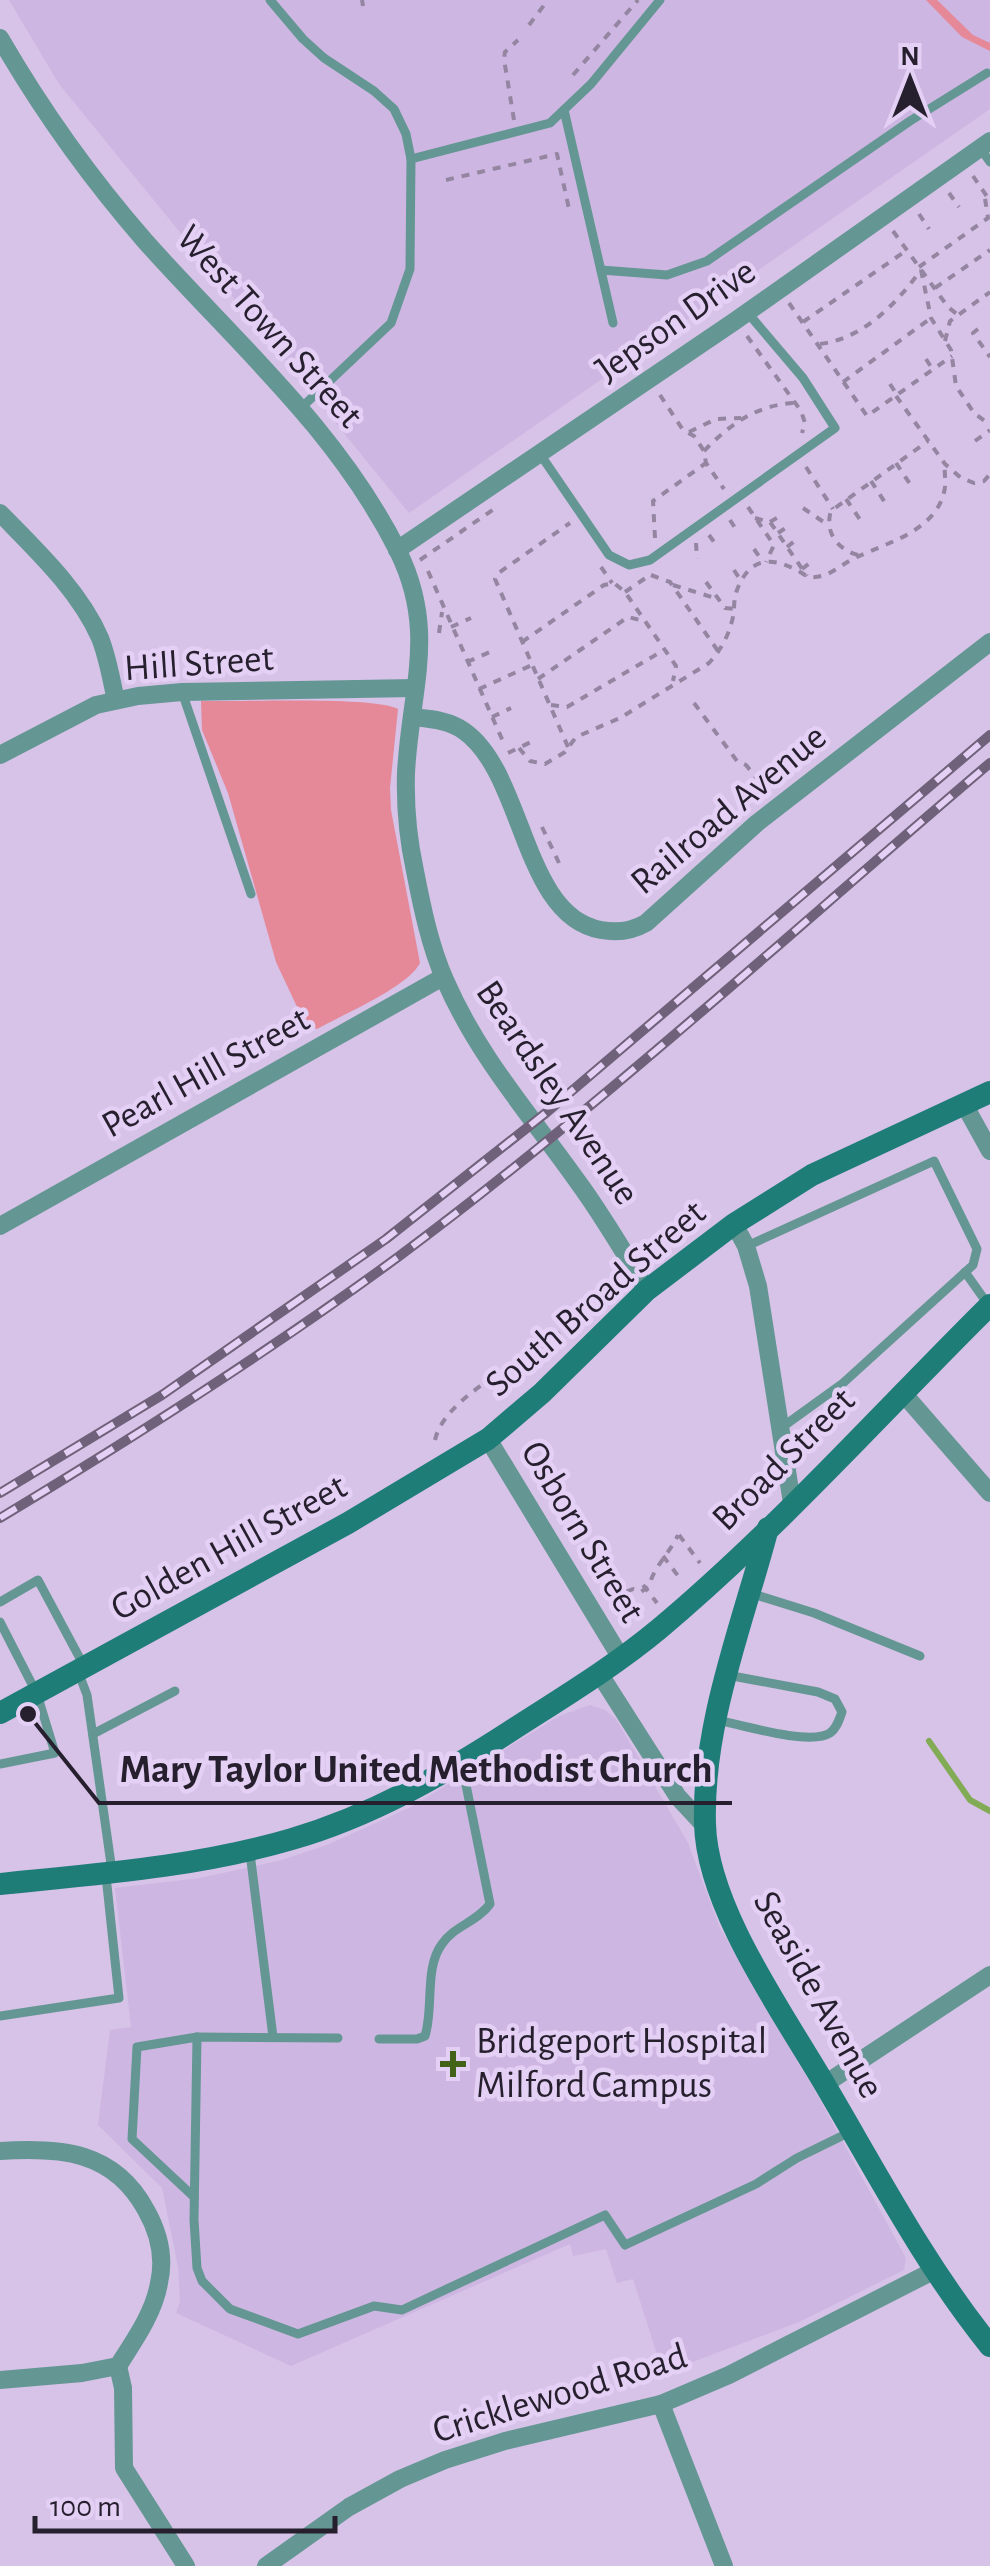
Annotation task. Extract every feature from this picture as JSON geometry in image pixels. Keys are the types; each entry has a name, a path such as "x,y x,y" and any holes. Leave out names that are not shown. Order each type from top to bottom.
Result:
{"main road":[{"path":"964,1104 990,1092"},
{"name":"South Broad Street","path":"488,1439 542,1393 647,1290 734,1224 812,1175 964,1104"},
{"name":"Broad Street","path":"0,1884 175,1865 250,1850 368,1812 462,1762 599,1674 694,1598 989,1306"},
{"name":"Golden Hill Street","path":"0,1713 348,1523 488,1439"},
{"path":"705,1826 717,1720 768,1528"},
{"name":"Seaside Avenue","path":"705,1826 718,1884 739,1937 935,2270 990,2346"}],"street":[{"name":"West Town Street","path":"0,38 77,155 123,214 302,408 353,476 401,558 420,620 415,688"},
{"name":"Jepson Drive","path":"401,558 416,538 962,160 987,150"},
{"path":"0,513 86,610 107,658 116,700"},
{"name":"Railroad Avenue","path":"412,717 453,724 482,748 556,900 572,918 596,929 626,930 646,922 778,807 990,642"},
{"name":"Hill Street","path":"0,755 61,721 116,700 182,692 415,688"},
{"name":"Beardsley Avenue","path":"415,688 406,772 409,838 423,908 444,977 472,1035 499,1078 578,1182 647,1290"},
{"name":"Pearl Hill Street","path":"0,1226 444,977"},
{"path":"964,1104 990,1151"},
{"path":"734,1224 746,1246 758,1286 792,1503"},
{"path":"902,1392 990,1493"},
{"name":"Osborn Street","path":"488,1439 621,1658"},
{"name":"Seaside Avenue","path":"599,1674 678,1797 705,1826"},
{"path":"825,2084 990,1975"},
{"path":"0,2151 60,2152 89,2158 119,2173 144,2205 160,2240 159,2285 140,2330 118,2366 123,2388 124,2468 186,2566"},
{"name":"Cricklewood Road","path":"266,2566 349,2507 400,2479 505,2441 661,2404 729,2376 935,2270"},
{"path":"0,2380 82,2374 118,2366"},
{"path":"661,2404 724,2566"}],"lane":[{"path":"270,0 324,58 394,109 406,134 411,159 410,269 392,323 302,408"},
{"path":"411,159 550,123 591,84 660,0"},
{"path":"600,270 667,275 707,261 910,121 987,73"},
{"path":"564,110 612,322"},
{"path":"540,454 609,555 629,564 650,560 835,428 803,378 741,316"},
{"path":"182,692 251,894"},
{"path":"746,1246 934,1161 977,1248 973,1265 966,1272 842,1384 780,1428"},
{"path":"966,1272 989,1306"},
{"path":"0,1602 38,1580 82,1670 99,1782 120,1998 0,2016"},
{"path":"751,1593 814,1613 920,1656"},
{"path":"0,1622 37,1694 55,1753 0,1764"},
{"path":"717,1720 810,1738 827,1735 836,1728 842,1712 835,1699 818,1692 727,1676"},
{"path":"92,1734 175,1691"},
{"path":"379,2039 417,2040 425,2036 434,1966 441,1944 481,1917 490,1904 462,1762"},
{"path":"250,1850 272,2037"},
{"path":"197,2038 195,2254 202,2281 230,2309 298,2334 374,2306 402,2310 605,2215 626,2245 756,2184 796,2158 852,2131"},
{"path":"194,2197 132,2139 137,2047 197,2038 338,2038"}],"path":[{"path":"529,25 548,0"},
{"path":"573,74 638,0"},
{"path":"515,125 504,58 518,40"},
{"path":"446,180 557,154 569,209"},
{"path":"962,160 990,201"},
{"path":"818,344 862,331 897,300 920,269 988,218 984,192"},
{"path":"950,193 960,207"},
{"path":"919,214 929,229"},
{"path":"893,232 958,314"},
{"path":"803,322 906,250"},
{"path":"935,288 990,250"},
{"path":"920,269 930,318 952,356 956,386 989,427 975,441"},
{"path":"946,341 950,321 990,292"},
{"path":"789,302 866,416 952,356"},
{"path":"741,316 805,422 797,437"},
{"path":"843,382 930,318"},
{"path":"978,329 973,332 990,357"},
{"path":"926,359 932,370"},
{"path":"649,379 684,430 704,451 706,463 732,501"},
{"path":"890,384 945,464 968,482 979,483 990,474"},
{"path":"704,451 742,418 774,405 795,403"},
{"path":"690,432 716,419 742,418"},
{"path":"828,525 833,509 928,440"},
{"path":"668,528 655,538 653,501 706,463"},
{"path":"896,464 912,487"},
{"path":"754,549 765,562 785,562 808,578 826,576 908,535 927,519 944,490 945,464"},
{"path":"807,467 833,509"},
{"path":"872,481 886,504"},
{"path":"846,499 861,521"},
{"path":"519,748 525,758 539,765 559,757 576,738 620,718 709,663 719,652 741,581 765,562 774,544 748,507"},
{"path":"401,558 423,558 496,508"},
{"path":"803,508 828,525 846,552 860,556"},
{"path":"770,522 780,516"},
{"path":"756,518 770,522 808,578"},
{"path":"730,520 737,531"},
{"path":"568,747 496,576 570,523"},
{"path":"778,533 787,527"},
{"path":"709,534 716,546"},
{"path":"416,538 508,753 531,742"},
{"path":"827,542 834,538"},
{"path":"786,546 796,540"},
{"path":"696,543 697,559"},
{"path":"802,568 812,562"},
{"path":"598,563 612,584"},
{"path":"734,570 741,581"},
{"path":"629,574 631,588"},
{"path":"650,575 664,578 672,585 719,652"},
{"path":"706,582 724,608 734,609"},
{"path":"522,642 604,585 612,584 622,588 676,666 672,684"},
{"path":"672,585 718,599"},
{"path":"628,618 630,600"},
{"path":"452,627 470,618"},
{"path":"538,678 628,618 645,621"},
{"path":"550,705 567,707 664,650"},
{"path":"467,662 490,652"},
{"path":"479,689 532,665"},
{"path":"694,703 778,807"},
{"path":"492,718 512,708"},
{"path":"537,816 559,863"},
{"path":"436,1440 444,1420 471,1394 546,1344 582,1314 594,1313 611,1324"},
{"path":"631,1624 611,1597 633,1589 641,1592 650,1585 651,1575 678,1534 700,1563"},
{"path":"664,1558 682,1581"},
{"path":"645,1587 656,1603"}],"shaded area":[{"path":"9,0 990,0 990,109 409,513 59,84"},
{"path":"926,0 937,0 973,35 990,43 990,51 962,37"},
{"path":"201,701 363,702 398,709 391,810 420,963 389,991 317,1029 306,1026 276,962 228,793 202,730"},
{"name":"Bridgeport Hospital Milford Campus","path":"590,1705 616,1719 688,1843 720,1928 906,2258 904,2270 799,2322 663,2373 633,2279 617,2283 606,2249 573,2256 570,2244 291,2366 176,2313 180,2301 178,2267 162,2188 98,2125 110,2030 131,2027 115,1888 200,1878 278,1861 327,1845 411,1807 559,1716"}],"waterway":[{"path":"929,1741 970,1800 990,1811"}],"railway":[{"path":"0,1493 162,1395 386,1239 547,1112 990,735"},
{"path":"0,1518 252,1359 398,1257 550,1139 990,763"}],"place":[{"name":"Mary Taylor United Methodist Church","path":"28,1714"},
{"name":"Bridgeport Hospital Milford Campus","path":"453,2064"}]}
